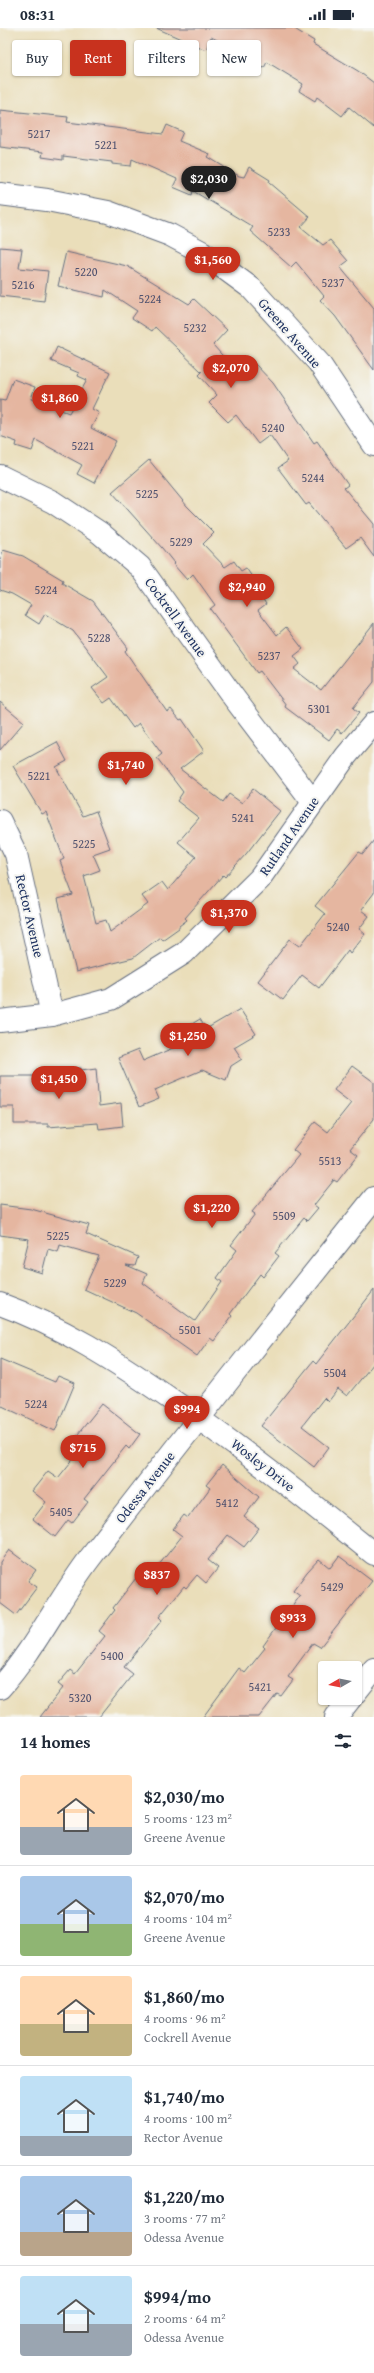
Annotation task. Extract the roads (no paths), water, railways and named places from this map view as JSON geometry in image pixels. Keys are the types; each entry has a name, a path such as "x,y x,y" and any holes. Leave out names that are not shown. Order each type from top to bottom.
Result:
{"street":[{"name":"Greene Avenue","path":"0,194 46,200 108,212 170,235 202,252 251,288 319,363 374,445"},
{"name":"Cockrell Avenue","path":"0,476 14,481 65,510 100,533 140,567 234,698 313,802"},
{"name":"Rutland Avenue","path":"0,1020 52,1015 111,999 184,954 260,878 346,756 374,723"},
{"name":"Rector Avenue","path":"0,821 16,854 52,1015"},
{"name":"Odessa Avenue","path":"4,1676 70,1583 198,1417 374,1198"},
{"name":"Wosley Drive","path":"0,1304 24,1313 112,1358 229,1438 374,1554"},
{"path":"362,1684 374,1669"},
{"path":"336,1717 345,1705"}]}
